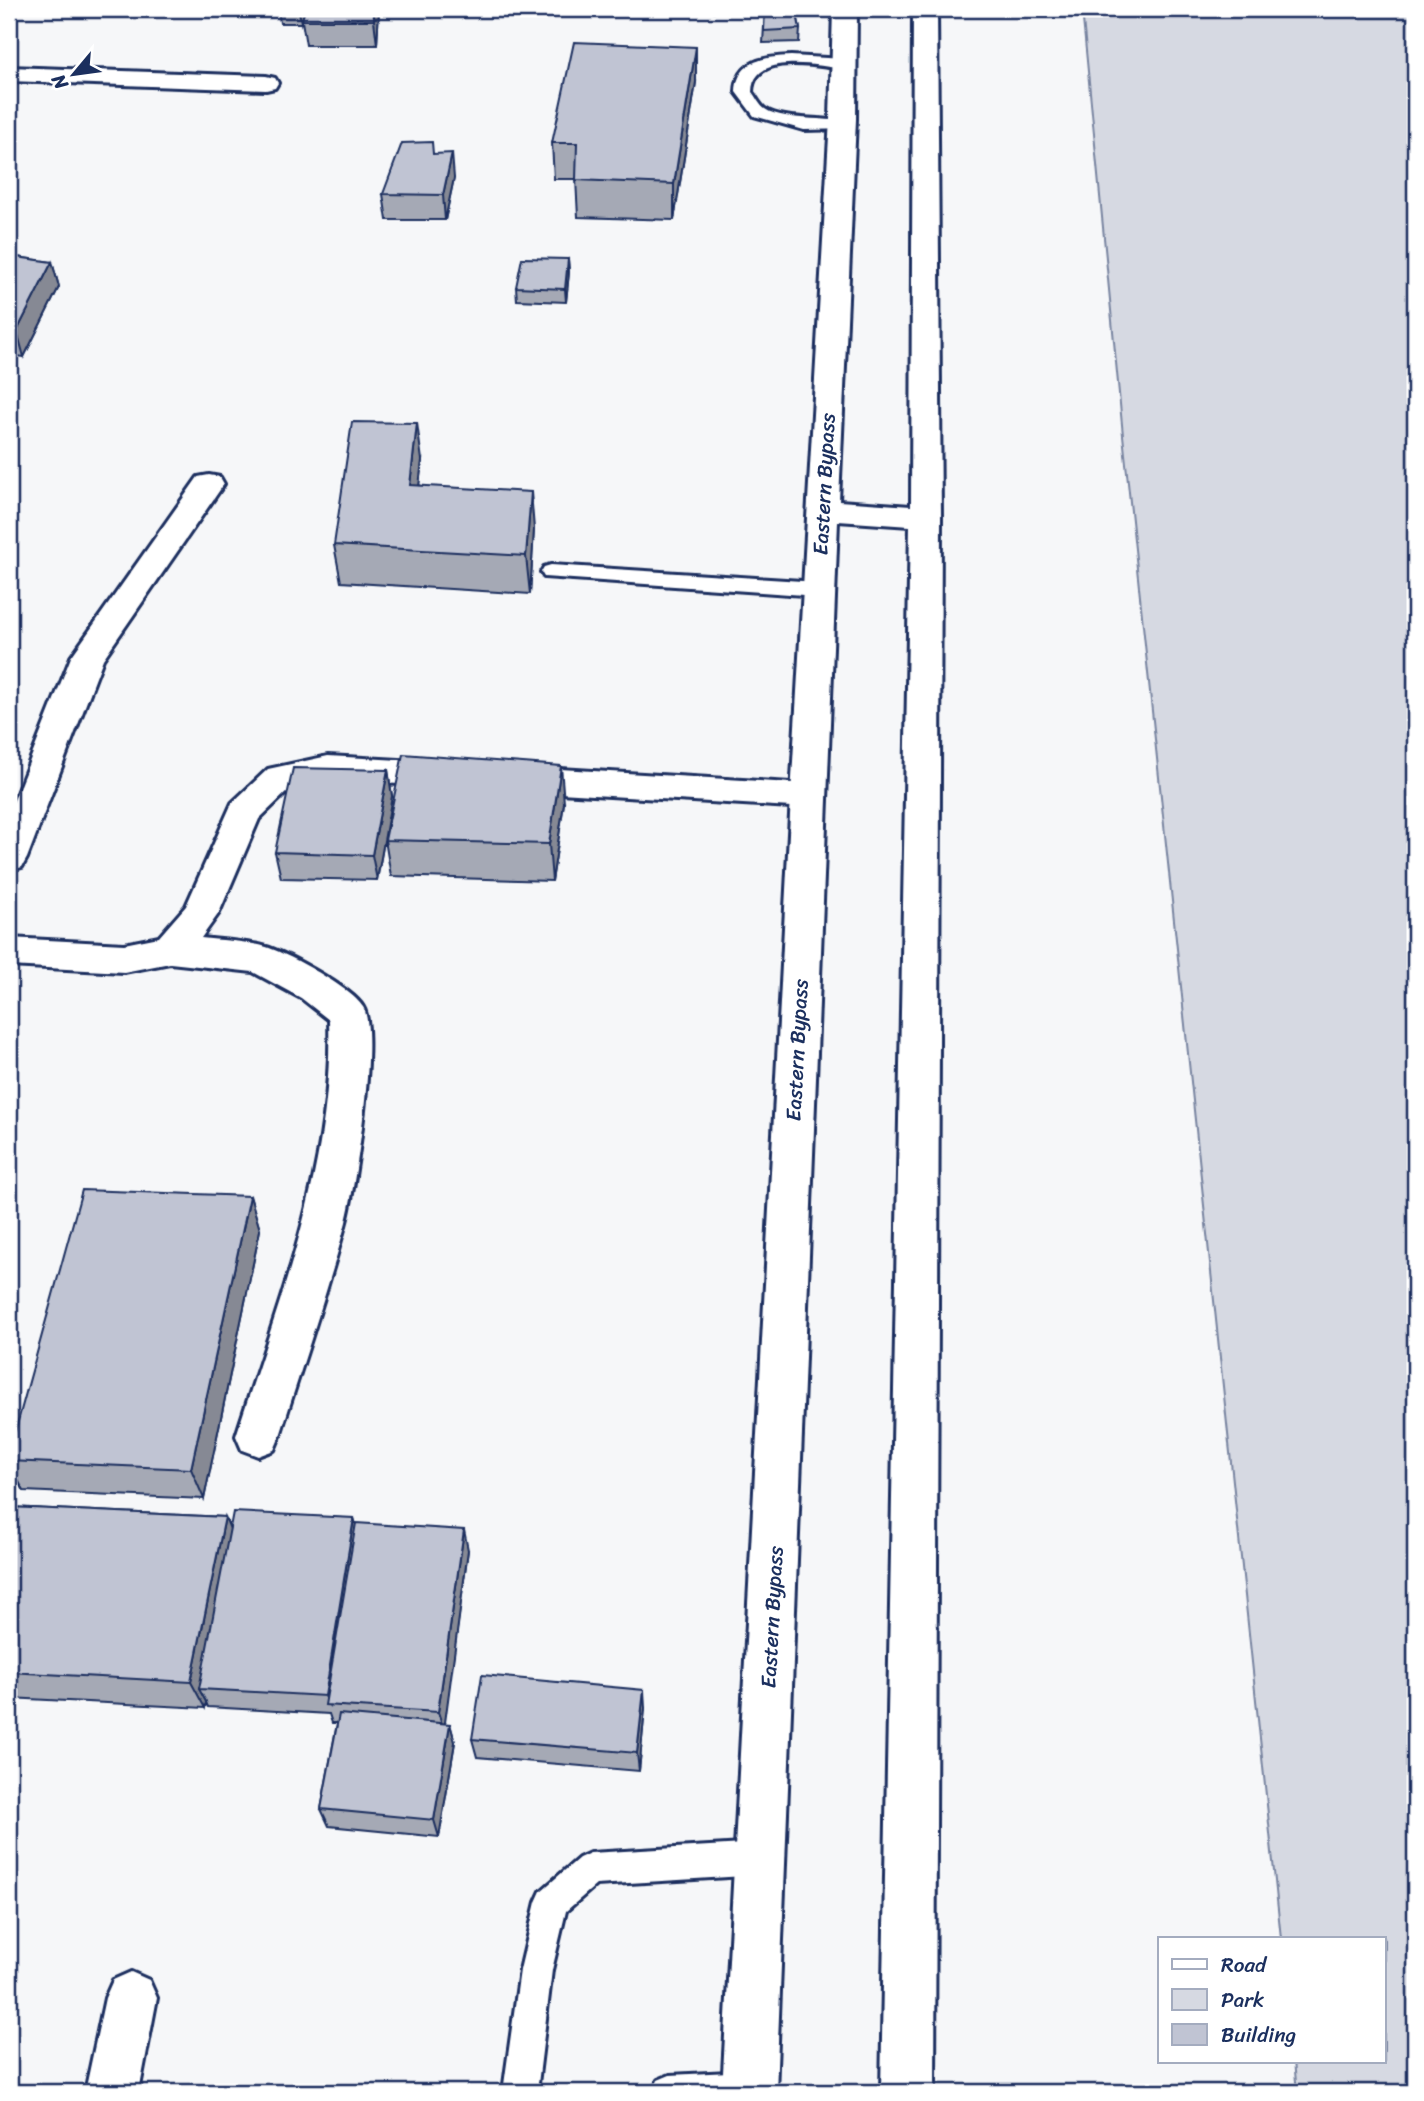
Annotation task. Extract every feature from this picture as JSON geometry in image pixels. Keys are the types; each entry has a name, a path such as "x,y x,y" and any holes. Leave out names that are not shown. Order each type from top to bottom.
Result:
{"main road":[{"name":"Eastern Bypass","path":"749,2090 808,796 843,126 845,9"},
{"path":"908,2092 926,517 925,9"},
{"path":"9,74 266,83"},
{"path":"9,858 87,657 209,484"},
{"path":"823,510 926,517"},
{"path":"170,949 201,913 244,812 280,778 328,768 808,796"},
{"path":"9,952 124,958 170,949 260,958 314,988 348,1014 350,1067 326,1220 258,1436"},
{"path":"112,2092 131,1998"}],"lane":[{"path":"843,126 804,125 760,113 744,92 746,76 755,65 782,60 844,64"},
{"path":"551,572 818,589"},
{"path":"520,2092 536,1970 552,1902 590,1869 761,1859"},
{"path":"670,2092 749,2090"}],"green space":[{"path":"1082,9 1415,9 1415,2092 1297,2092 1294,2062 1386,2062 1386,1937 1281,1937 1123,435"}],"building":[{"path":"278,9 300,9 299,11"},
{"path":"305,9 374,9 374,20 302,20"},
{"path":"765,9 796,9 800,29 764,31"},
{"path":"574,42 696,47 674,184 576,180 577,143 552,143"},
{"path":"432,142 433,154 452,153 443,195 383,194 402,143"},
{"path":"9,256 52,262 17,331 9,330"},
{"path":"522,258 568,259 565,289 516,287"},
{"path":"352,422 417,423 410,485 531,492 526,556 334,545"},
{"path":"403,754 561,766 549,844 385,840"},
{"path":"293,768 388,770 372,855 275,852"},
{"path":"82,1190 250,1196 191,1469 9,1461"},
{"path":"9,1507 225,1517 191,1682 9,1672"},
{"path":"233,1512 354,1518 325,1696 199,1689"},
{"path":"356,1523 464,1530 438,1712 325,1705"},
{"path":"482,1675 644,1690 637,1753 472,1739"},
{"path":"339,1714 450,1724 434,1820 321,1809"}]}
